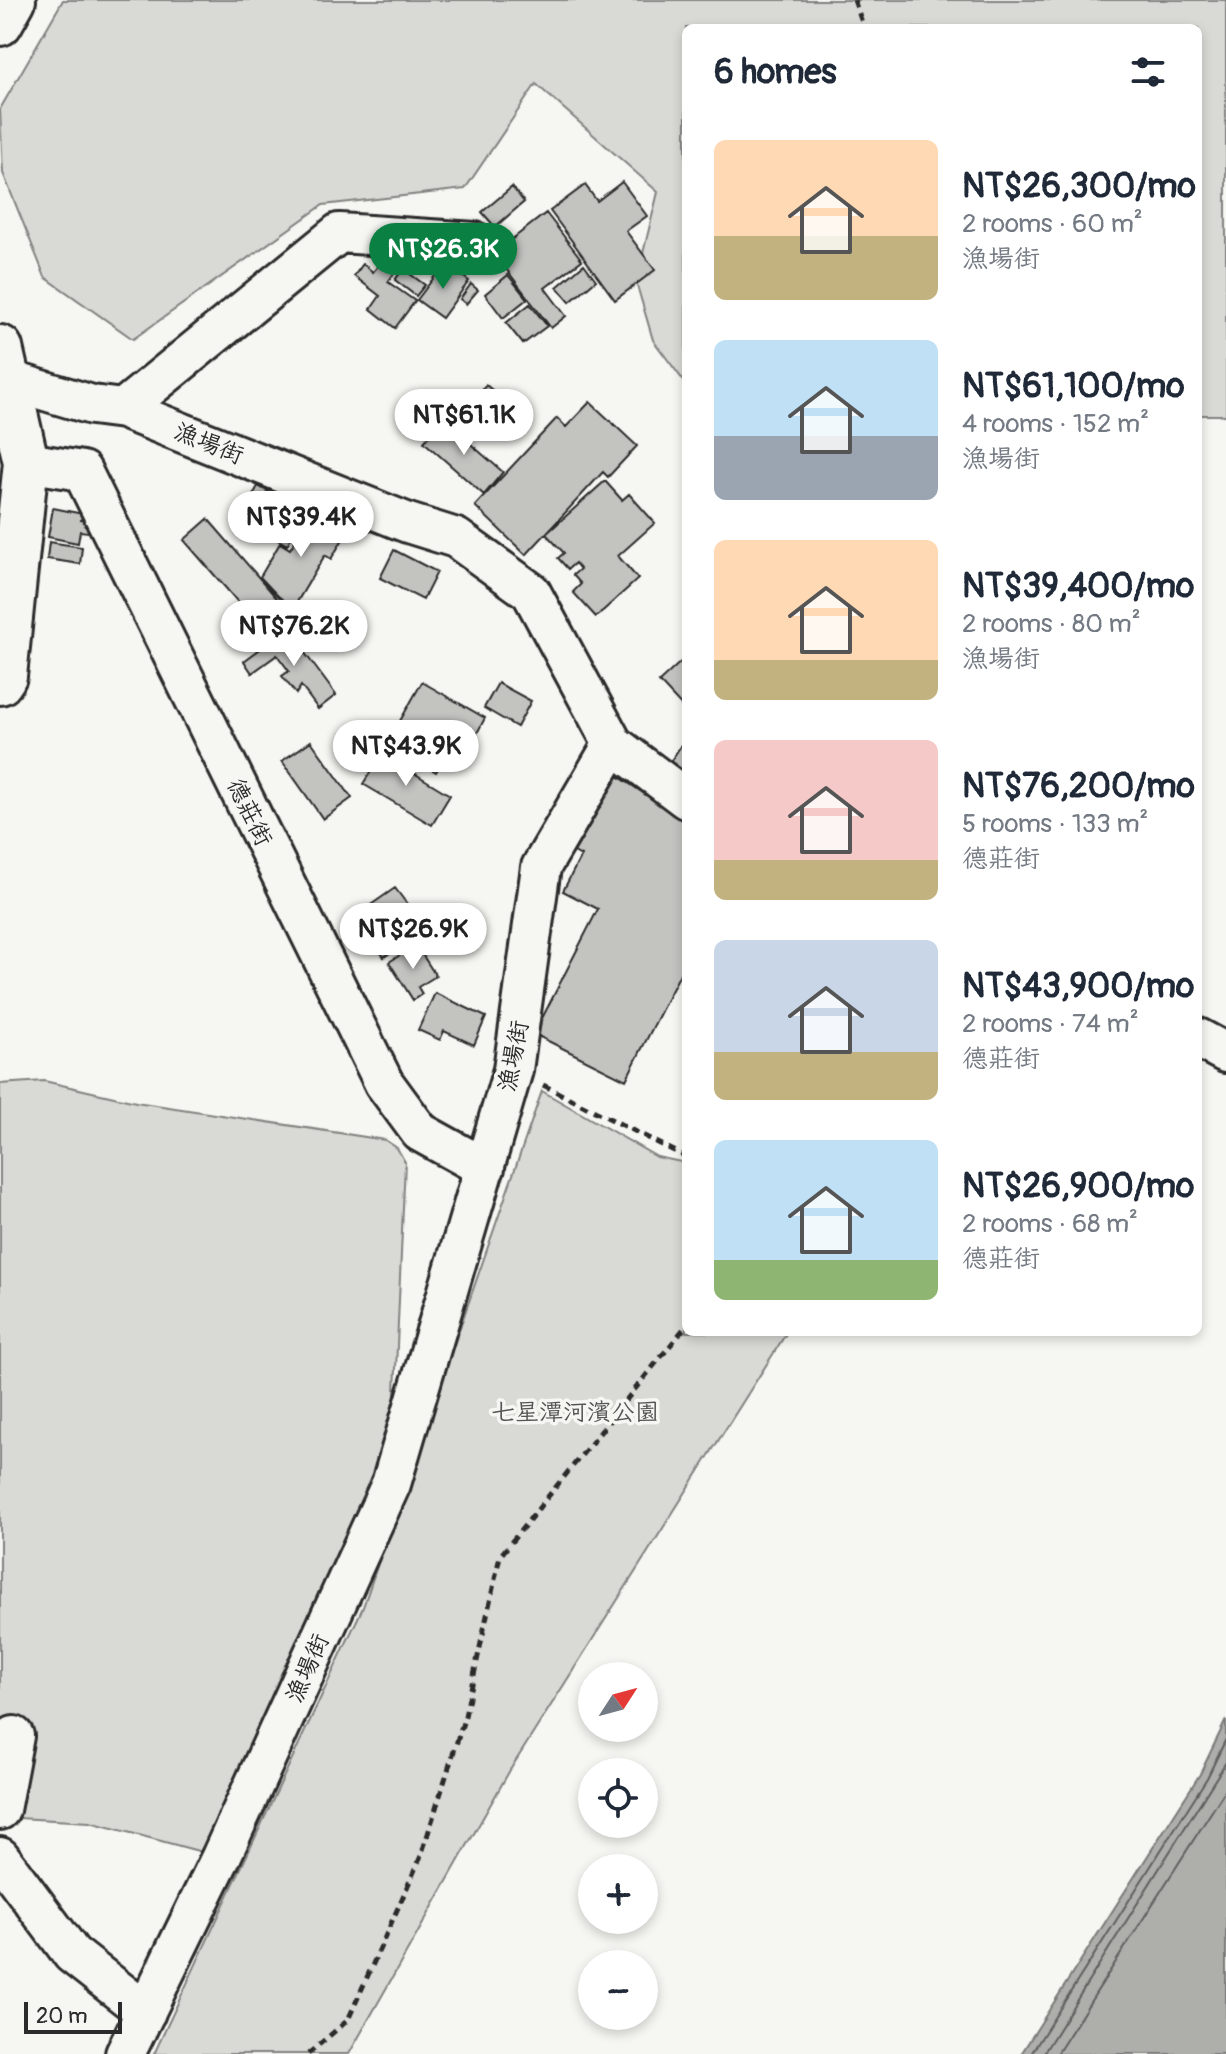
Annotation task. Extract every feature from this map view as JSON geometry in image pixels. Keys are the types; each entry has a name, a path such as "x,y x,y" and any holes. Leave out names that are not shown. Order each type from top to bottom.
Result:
{"main road":[{"path":"0,23 13,0"},
{"path":"0,682 4,676 26,462 5,364"}],"street":[{"path":"123,409 339,233 475,242"},
{"name":"漁場街","path":"5,364 92,405 123,409 408,523 456,538 531,592 613,744 541,867 513,1070 391,1484 125,2054"},
{"name":"德莊街","path":"26,462 82,471 384,1083 420,1132 485,1168"},
{"path":"613,744 682,796"},
{"path":"1202,1040 1226,1053"},
{"path":"0,1810 14,1736"},
{"path":"0,1857 72,1954 146,2012"}],"path":[{"path":"854,0 863,24"},
{"path":"513,1070 682,1155"},
{"path":"308,2054 348,2020 421,1856 465,1716 500,1556 682,1331"}],"green space":[{"path":"63,0 1226,0 1226,415 1202,415 1202,24 682,24 682,379 653,340 636,282 658,192 536,84 465,189 323,205 133,339 45,277 3,173 0,109"},
{"path":"44,1081 136,1102 385,1140 397,1148 405,1162 391,1484 221,1857 90,1822 0,1817 0,1084"},
{"name":"七星潭河濱公園","path":"542,1091 657,1157 682,1162 682,1336 784,1336 510,1770 349,2054 154,2054 363,1607"}],"water":[{"path":"1226,1720 1226,2054 1021,2054 1200,1774"}],"building":[{"path":"622,182 647,216 626,231 655,270 615,300 550,211 585,185 597,201"},
{"path":"512,187 524,202 495,227 482,212"},
{"path":"546,213 582,260 545,288 566,316 551,328 494,253"},
{"path":"392,248 405,258 388,282 415,301 395,328 371,309 380,296 354,276 363,264 373,272"},
{"path":"445,263 469,281 442,318 417,300"},
{"path":"584,264 596,280 570,302 557,287"},
{"path":"403,269 425,285 416,296 395,280"},
{"path":"508,275 527,299 503,318 485,294"},
{"path":"471,284 478,290 466,304 460,299"},
{"path":"530,304 547,326 523,344 506,323"},
{"path":"486,385 502,398 470,438 445,417 468,389 477,396"},
{"path":"590,402 637,446 608,477 603,472 526,555 475,506 557,418 566,427"},
{"path":"443,420 503,472 484,495 424,442"},
{"path":"605,481 622,500 629,494 655,523 618,556 638,579 596,617 573,592 581,584 573,575 580,569 575,563 568,569 558,558 564,553 546,534"},
{"path":"258,486 305,512 287,545 240,519"},
{"path":"53,508 83,514 81,520 90,523 88,532 80,531 78,543 48,537"},
{"path":"311,513 346,534 331,559 325,555 294,607 260,577 280,543 290,549"},
{"path":"208,519 287,610 263,631 184,540"},
{"path":"49,542 82,547 80,564 47,559"},
{"path":"394,550 437,572 423,600 380,578"},
{"path":"287,629 336,695 318,709 301,686 296,694 282,676 289,671 277,655 252,673 244,661"},
{"path":"682,661 682,707 659,682"},
{"path":"422,682 485,718 474,739 459,730 436,772 387,744"},
{"path":"498,683 531,701 517,727 484,708"},
{"path":"311,741 352,798 323,819 282,761"},
{"path":"682,744 682,770 670,762"},
{"path":"383,752 395,760 399,752 409,758 404,767 450,795 432,825 363,784"},
{"path":"618,776 682,819 682,970 626,1080 534,1034 598,909 563,891 581,856 574,852"},
{"path":"395,888 425,928 384,957 355,916"},
{"path":"416,945 436,976 418,987 422,994 413,1000 389,962"},
{"path":"435,993 486,1017 474,1045 444,1031 440,1040 418,1030"}]}
